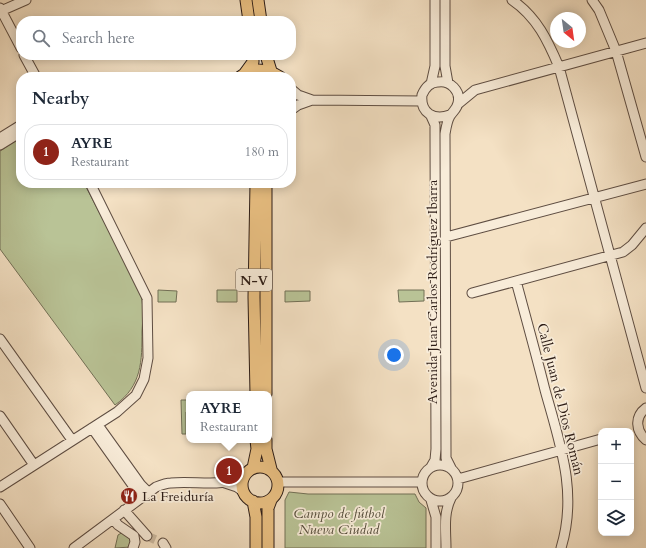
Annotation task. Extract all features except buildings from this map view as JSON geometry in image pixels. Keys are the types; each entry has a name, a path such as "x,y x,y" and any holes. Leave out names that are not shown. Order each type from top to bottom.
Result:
{"main road":[{"path":"246,0 249,16"},
{"path":"258,0 260,16"},
{"path":"245,72 253,60"},
{"path":"268,60 274,72"},
{"path":"249,72 256,69 267,72"},
{"name":"N-V","path":"256,188 256,391"},
{"path":"266,188 266,391"},
{"path":"256,443 257,449 249,471 242,481 244,492 253,501 262,503 271,500"},
{"path":"266,443 271,470"},
{"path":"249,471 260,466 271,470 279,482 276,495 271,500 268,508 268,548"},
{"path":"253,501 256,517 256,548"}],"street":[{"path":"16,38 1,9 26,0"},
{"path":"431,84 435,66 435,0"},
{"path":"445,0 445,66 450,84 457,91 458,104 456,110 450,115 443,118 431,116 423,107 422,101 425,89 431,84 437,82 450,84 462,89 475,90 646,43"},
{"path":"512,0 532,17 547,38 559,67 646,388"},
{"path":"592,0 599,10 616,51 646,157"},
{"path":"27,60 33,72"},
{"path":"458,104 475,90"},
{"path":"296,94 312,100 422,101"},
{"path":"296,106 312,100"},
{"name":"Avenida Juan Carlos Rodríguez Ibarra","path":"450,115 446,134 446,458 451,468"},
{"name":"Avenida Juan Carlos Rodríguez Ibarra","path":"431,116 435,125 436,134 436,449 435,460 431,467"},
{"path":"0,138 16,128"},
{"path":"0,146 16,135"},
{"path":"446,237 646,184"},
{"path":"0,487 95,426 136,395 144,379 148,358 147,298 92,188"},
{"path":"472,293 623,252 632,245 646,228"},
{"name":"Calle Juan de Dios Román","path":"516,281 566,466 568,507 561,548"},
{"path":"0,339 72,440"},
{"path":"646,408 639,416 638,428 646,440"},
{"path":"0,416 34,465"},
{"path":"95,426 145,494"},
{"path":"634,429 638,428"},
{"path":"458,479 598,440"},
{"path":"436,548 436,517 431,500 424,493 421,482 425,471 440,464 451,468 458,479 458,487 451,498 446,516 446,548"},
{"path":"74,548 156,487 171,483 225,483 237,480 249,471"},
{"path":"279,482 421,482"},
{"path":"225,483 237,487 244,492"},
{"path":"431,500 438,502 451,498"},
{"path":"0,504 30,548"},
{"path":"124,510 147,536"},
{"path":"113,519 118,525 134,536 135,542 133,548"}],"green space":[{"path":"16,140 16,188 87,188 140,291 143,316 141,363 139,372 131,390 115,405 0,249 0,151"},
{"path":"158,290 177,291 176,302 158,302"},
{"path":"217,290 237,290 237,302 217,302"},
{"path":"398,290 424,290 424,301 399,302"},
{"path":"285,291 310,291 310,301 285,302"},
{"path":"181,400 186,400 186,434 182,434"},
{"name":"Campo de fútbol Nueva Ciudad","path":"289,492 308,494 415,494 419,502 426,508 426,548 285,548 285,500"},
{"path":"123,532 131,536 131,547 115,548 118,535"}],"tunnel":[{"path":"147,536 163,543"}],"place":[{"name":"AYRE","path":"229,471"},
{"name":"La Freiduría","path":"129,496"}]}
